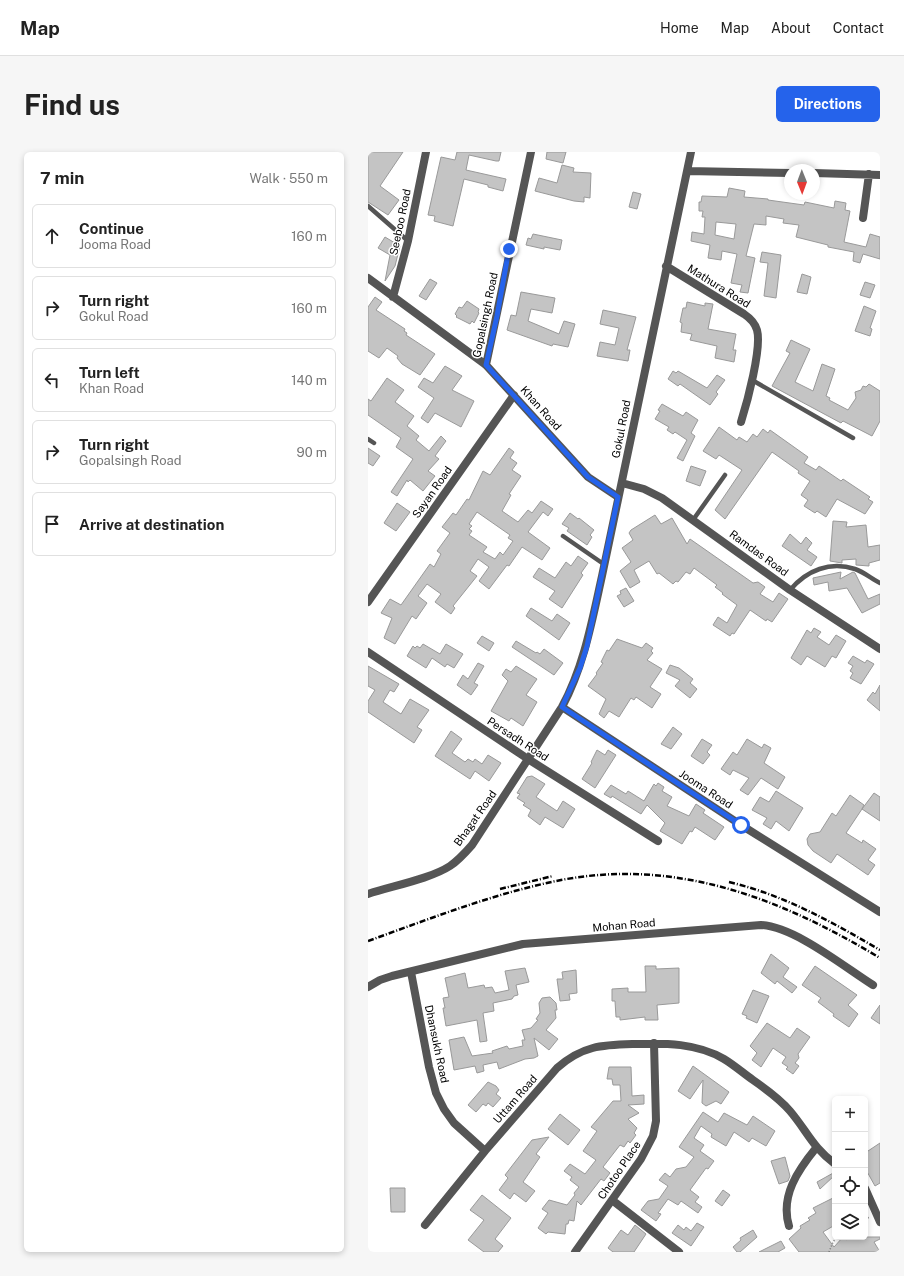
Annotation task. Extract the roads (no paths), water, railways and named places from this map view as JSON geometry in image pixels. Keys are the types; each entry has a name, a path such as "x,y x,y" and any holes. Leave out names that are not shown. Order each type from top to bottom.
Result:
{"street":[{"name":"Seeboo Road","path":"393,297 408,241 426,152"},
{"name":"Gopalsingh Road","path":"486,365 531,152"},
{"name":"Gokul Road","path":"562,707 582,661 605,565 690,152"},
{"path":"686,171 784,173"},
{"path":"820,173 880,175"},
{"path":"863,218 870,174"},
{"name":"Mathura Road","path":"666,266 744,314 755,324 758,336 752,380 741,422"},
{"name":"Khan Road","path":"368,278 486,365 588,477 618,497"},
{"name":"Sayan Road","path":"368,602 514,395"},
{"name":"Ramdas Road","path":"622,483 644,489 693,520 790,590 880,649"},
{"name":"Persadh Road","path":"368,652 528,759 658,841"},
{"name":"Bhagat Road","path":"368,894 433,874 449,867 460,858 472,845 562,707"},
{"name":"Jooma Road","path":"562,707 741,825 880,912"},
{"name":"Mohan Road","path":"368,987 380,980 523,944 761,925 772,926 792,933 873,985"},
{"name":"Dhansukh Road","path":"411,972 429,1067 436,1093 444,1109 454,1122 485,1151"},
{"name":"Chotoo Place","path":"576,1252 641,1159 653,1136 656,1120 654,1043"},
{"name":"Uttam Road","path":"425,1225 485,1151 552,1073 568,1058 582,1050 599,1046 673,1043 698,1048 723,1058 772,1094 790,1110 816,1148 832,1161"},
{"path":"789,1226 785,1213 788,1196 802,1164 816,1148"},
{"path":"868,1195 880,1222"},
{"path":"612,1200 679,1252"}],"lane":[{"path":"368,206 408,241"},
{"path":"752,380 853,438"},
{"path":"368,439 374,443"},
{"path":"693,520 725,475"},
{"path":"563,536 605,565"},
{"path":"790,590 796,583 815,569 828,566 856,570 880,583"}],"railway":[{"path":"368,941 464,907 536,885 561,880 604,875 646,875 688,879 728,889 767,902 805,918 880,958"},
{"path":"500,889 553,876"},
{"path":"729,882 769,894 807,910 880,950"}]}
